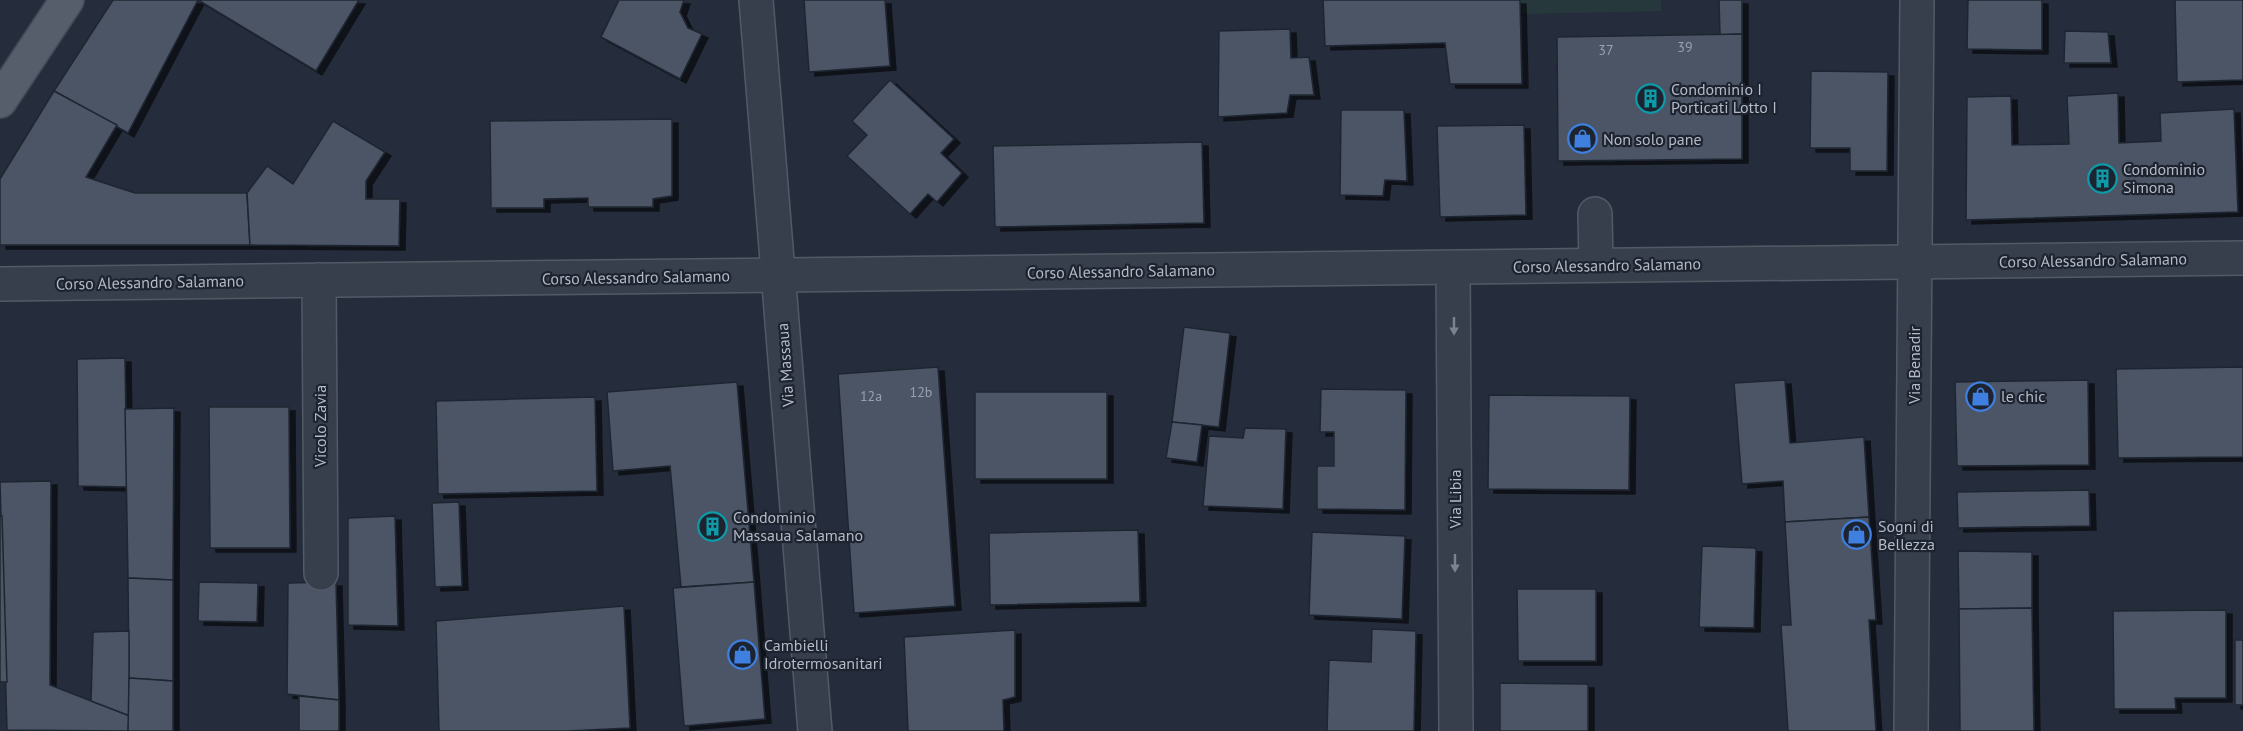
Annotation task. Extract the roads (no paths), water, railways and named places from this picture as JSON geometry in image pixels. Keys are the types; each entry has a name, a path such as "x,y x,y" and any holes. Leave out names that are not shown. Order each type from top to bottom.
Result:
{"main road":[{"path":"0,101 67,0"}],"street":[{"name":"Via Massaua","path":"756,0 815,731"},
{"name":"Via Benadir","path":"1911,731 1917,0"},
{"path":"1595,214 1596,266"},
{"name":"Corso Alessandro Salamano","path":"0,284 2243,258"},
{"name":"Via Libia","path":"1453,267 1456,731"},
{"name":"Vicolo Zavia","path":"319,280 321,573"}],"place":[{"name":"Condominio I Porticati Lotto I","path":"1650,98"},
{"name":"Non solo pane","path":"1582,139"},
{"name":"Condominio Simona","path":"2102,178"},
{"name":"le chic","path":"1980,396"},
{"name":"Condominio Massaua Salamano","path":"712,526"},
{"name":"Sogni di Bellezza","path":"1857,535"},
{"name":"Cambielli Idrotermosanitari","path":"743,654"}]}
